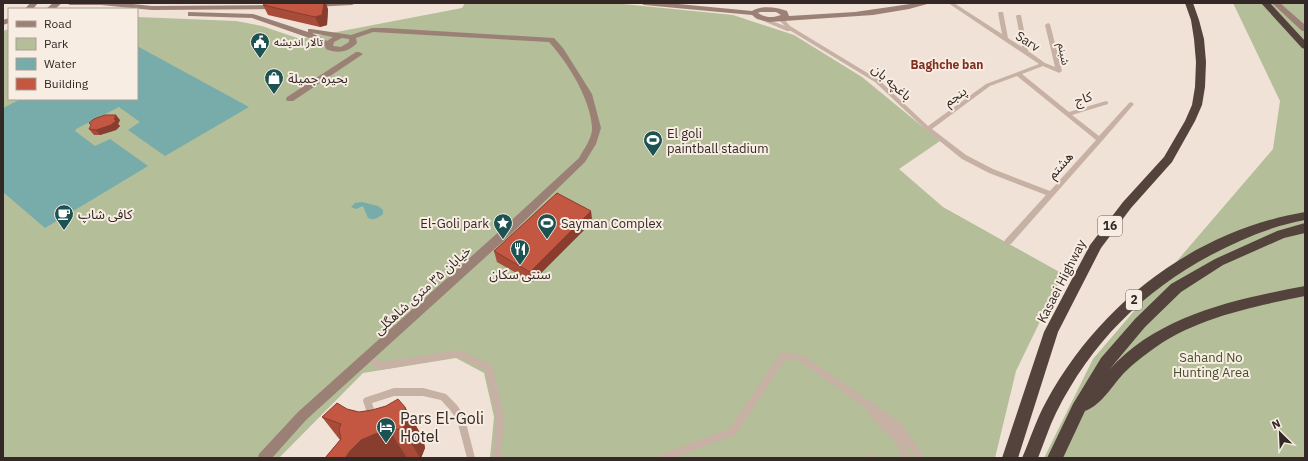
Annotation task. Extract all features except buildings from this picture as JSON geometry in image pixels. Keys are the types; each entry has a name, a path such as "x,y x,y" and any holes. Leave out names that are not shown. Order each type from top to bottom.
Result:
{"highway":[{"name":"Kasaei Highway","path":"1010,458 1051,332 1096,245 1127,205 1168,159 1197,105 1200,87 1201,62 1199,39 1195,20 1189,3"},
{"path":"1265,3 1305,46"},
{"path":"1282,22 1305,41"},
{"name":"2","path":"1030,458 1053,403 1076,365 1102,333 1130,303 1167,275 1214,247 1269,224 1305,216"},
{"name":"2","path":"1055,458 1078,409 1106,362 1140,323 1176,288 1219,262 1281,234 1305,228"},
{"path":"1078,409 1093,399 1126,362 1167,333 1217,311 1230,307 1305,291"}],"street":[{"path":"70,3 101,3 253,16 266,19 315,37 334,49 345,48 353,43 352,37 318,33 276,19 266,19"},
{"path":"125,3 134,7 260,8 283,6"},
{"path":"307,5 352,3"},
{"path":"644,3 688,5 756,15 768,23 799,34"},
{"path":"782,16 810,17 868,13 927,3"},
{"name":"Sarv","path":"950,3 1043,64"},
{"path":"1276,3 1305,29"},
{"path":"253,16 260,8"},
{"path":"756,15 756,11 760,10 777,10 788,27 799,34"},
{"path":"1001,12 1005,39"},
{"path":"1019,16 1025,52"},
{"name":"شبنم","path":"1043,64 1059,71 1048,25"},
{"name":"خیابان ۳۵ متری شاهگلی","path":"264,458 302,416 582,160 592,144 597,128 588,94 560,50 551,40 386,30 372,30 352,37"},
{"name":"باغچه بان","path":"799,34 877,81 928,129 964,156 991,171 1051,194"},
{"path":"329,45 334,38 341,36"},
{"path":"290,99 359,54"},
{"name":"Sarv","path":"1018,74 1043,64"},
{"path":"1018,74 1100,140"},
{"name":"پنجم","path":"928,129 988,85 1018,74"},
{"name":"کاج","path":"1068,114 1106,102"},
{"name":"هشتم","path":"1008,242 1131,104"},
{"path":"367,357 380,366 459,353 489,368 500,417 497,458"},
{"path":"662,458 732,432 783,356 800,357 863,403 898,426 921,458"},
{"path":"379,424 374,419 367,401 394,392 423,392 443,397 462,418 471,458"},
{"path":"863,403 899,440 906,458"}],"green space":[{"name":"El-Goli park","path":"465,3 613,3 733,15 794,35 862,77 940,141 899,169 943,207 1063,274 1016,371 995,458 490,458 494,417 484,373 456,358 363,373 279,458 3,458 3,31 8,29 8,100 138,100 138,17 236,21 262,26 300,39 462,8"},
{"name":"Sahand No Hunting Area","path":"1233,3 1305,3 1305,458 1044,458 1093,359 1273,149 1280,101"}],"water":[{"path":"138,47 249,107 165,156 128,130 140,122 119,107 76,129 75,131 95,146 110,139 148,166 45,228 3,192 3,108 19,100 138,100"},
{"path":"362,202 378,206 383,210 383,214 376,219 370,219 368,218 363,206 356,209 351,207 355,203"}],"place":[{"name":"تالار اندیشه","path":"260,59"},
{"name":"بحیره جمیلة","path":"274,95"},
{"name":"El goli paintball stadium","path":"653,157"},
{"name":"کافی شاپ","path":"64,231"},
{"name":"El-Goli park","path":"503,240"},
{"name":"Sayman Complex","path":"547,240"},
{"name":"سنتی سکان","path":"520,266"},
{"name":"Pars El-Goli Hotel","path":"386,444"}],"district":[{"name":"Baghche ban","path":"947,65"}]}
